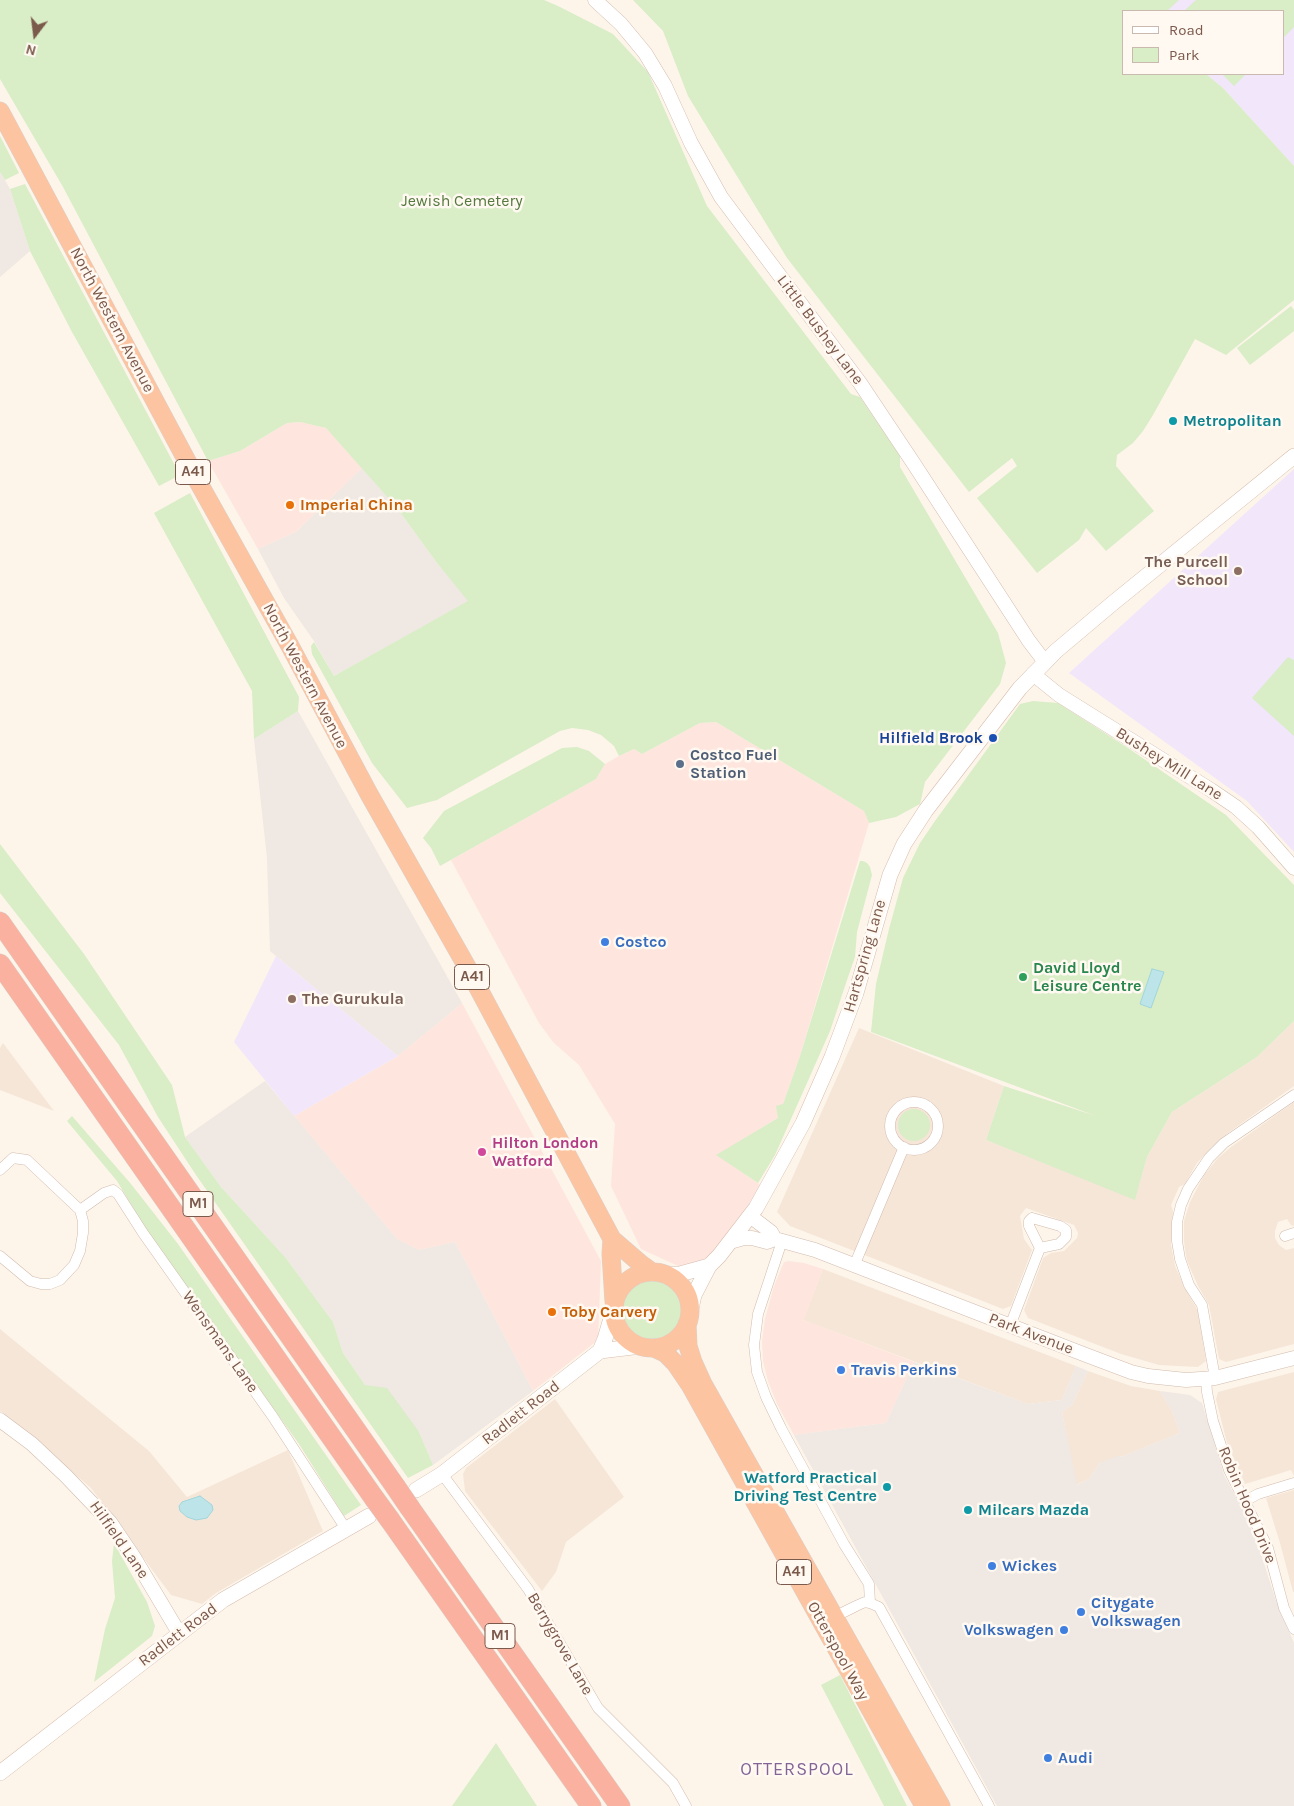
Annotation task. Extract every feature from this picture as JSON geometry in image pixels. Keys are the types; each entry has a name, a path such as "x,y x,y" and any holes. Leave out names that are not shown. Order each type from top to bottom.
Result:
{"highway":[{"name":"North Western Avenue","path":"0,111 200,484 467,967 612,1239 641,1264 660,1273"},
{"name":"M1","path":"0,922 395,1486 413,1499 620,1806"},
{"name":"M1","path":"0,964 372,1507 390,1520 586,1800"},
{"path":"612,1239 610,1254 615,1320 626,1337 647,1347 664,1346 682,1333 688,1318 688,1297 684,1289 679,1283 660,1273 640,1274 629,1279 616,1295 614,1306"},
{"name":"Otterspool Way","path":"688,1318 688,1346 703,1384 942,1806"},
{"name":"Otterspool Way","path":"647,1347 664,1353 675,1363 690,1386 924,1806"},
{"path":"885,1703 948,1806"},
{"name":"M1","path":"590,1764 625,1806"}],"main road":[{"name":"Hartspring Lane","path":"688,1318 694,1295 709,1266 720,1256 763,1197 803,1123 832,1057 856,993 884,892 904,844 926,810 1020,688 1045,662 1112,603 1294,456"},
{"path":"660,1273 680,1274 709,1266"},
{"path":"614,1306 600,1351 647,1347"},
{"name":"Radlett Road","path":"413,1499 442,1474 600,1351"},
{"name":"Radlett Road","path":"0,1772 223,1600 346,1529 372,1507"}],"street":[{"name":"Little Bushey Lane","path":"595,0 621,24 645,53 657,71 691,143 721,197 860,383 1029,642 1045,662"},
{"name":"Bushey Mill Lane","path":"1033,674 1059,696 1212,790 1236,807 1258,826 1294,868"},
{"name":"Robin Hood Drive","path":"1294,1095 1232,1138 1209,1158 1188,1189 1181,1205 1177,1232 1180,1258 1189,1284 1202,1305 1211,1379 1207,1392 1213,1421 1226,1462 1268,1548 1284,1608 1294,1629"},
{"path":"909,1102 917,1102 931,1109 937,1122 937,1131 929,1144 922,1148 914,1150 904,1148 894,1139 891,1132 892,1117 902,1105 909,1102"},
{"path":"854,1266 904,1148"},
{"path":"0,1170 13,1158 26,1160 80,1210 83,1233 80,1251 74,1265 60,1280 50,1284 36,1283 30,1280 0,1256"},
{"name":"Wensmans Lane","path":"80,1210 104,1193 113,1190 118,1194 143,1233 273,1417 346,1529"},
{"name":"Park Avenue","path":"750,1216 779,1240"},
{"name":"Park Avenue","path":"730,1242 744,1238 767,1242 779,1240 816,1250 1131,1372 1166,1379 1211,1379 1294,1358"},
{"path":"779,1240 758,1314 754,1345 757,1372 766,1397 844,1544 869,1584 870,1603 879,1607 989,1806"},
{"path":"1010,1326 1040,1248"},
{"name":"Hilfield Lane","path":"0,1420 32,1444 110,1522 135,1559 179,1633"},
{"name":"Berrygrove Lane","path":"442,1474 528,1589 598,1708 673,1783 686,1806"},
{"path":"1245,1501 1258,1494 1294,1483"},
{"name":"Otterspool Way","path":"836,1616 865,1602 870,1603"}],"shaded area":[{"path":"1124,0 1294,0 1294,166 1223,88 1207,75 1284,75 1284,10 1135,10"},
{"path":"0,172 10,189 30,251 0,277"},
{"path":"300,422 326,428 362,468 296,532 258,549 208,461 240,451 287,423"},
{"path":"362,468 397,508 437,563 469,601 334,676 314,641 284,598 258,549 296,532"},
{"name":"The Purcell School","path":"1294,469 1294,852 1247,801 1069,673"},
{"path":"298,711 462,1003 398,1056 270,951 267,858 254,739"},
{"path":"716,722 864,811 869,823 800,1056 778,1118 717,1155 762,1186 711,1255 687,1270 641,1249 611,1186 615,1124 579,1065 553,1042 539,1023 451,860 596,779 605,764 619,756 634,749 642,754 700,723"},
{"name":"The Gurukula","path":"276,956 398,1056 294,1116 234,1042"},
{"path":"462,1003 601,1261 598,1340 533,1391 455,1242 419,1250 397,1239 294,1116 398,1056"},
{"path":"1294,1021 1294,1086 1228,1133 1211,1148 1197,1163 1185,1184 1179,1187 1171,1205 1173,1211 1171,1245 1175,1266 1198,1311 1206,1361 1198,1367 1159,1365 1121,1354 1028,1318 1024,1310 1043,1258 1051,1253 1064,1251 1077,1238 1078,1233 1074,1225 1026,1208 1020,1216 1024,1239 1032,1250 1011,1306 1003,1309 790,1226 777,1212 859,1028 1004,1086 986,1140 1135,1199 1147,1157 1172,1112 1257,1057"},
{"path":"3,1043 54,1111 0,1090 0,1048"},
{"path":"265,1081 397,1239 419,1250 455,1242 533,1391 433,1465 419,1432 365,1385 343,1353 333,1322 285,1257 221,1187 185,1137"},
{"path":"1294,1102 1294,1226 1287,1219 1278,1222 1275,1238 1279,1245 1286,1250 1294,1248 1294,1344 1226,1362 1219,1359 1209,1305 1187,1261 1184,1242 1184,1221 1190,1202 1204,1175 1218,1158"},
{"path":"789,1261 823,1269 804,1320 914,1362 886,1423 794,1435 777,1404 768,1381 763,1361 762,1341 765,1319 774,1286 784,1262"},
{"path":"823,1269 1076,1366 1062,1400 1028,1404 803,1320"},
{"path":"0,1329 149,1451 187,1497 288,1450 323,1531 216,1593 202,1604 171,1595 91,1488 0,1411"},
{"path":"914,1362 1028,1404 1062,1400 1076,1366 1088,1371 1072,1405 1062,1412 1077,1485 1089,1479 1100,1463 1120,1455 1121,1457 1180,1433 1172,1411 1160,1391 1190,1395 1202,1403 1224,1475 1245,1514 1259,1548 1276,1601 1294,1643 1294,1806 997,1806 794,1435 886,1423"},
{"path":"1088,1371 1131,1386 1160,1391 1172,1411 1180,1433 1121,1457 1100,1463 1089,1479 1076,1485 1062,1412 1072,1405"},
{"path":"1294,1372 1294,1476 1291,1470 1245,1484 1227,1443 1216,1399 1218,1392"},
{"path":"555,1399 624,1497 566,1542 556,1572 542,1591 465,1491 463,1474 466,1468"},
{"path":"1294,1490 1294,1592 1293,1592 1266,1498"}],"green space":[{"name":"Jewish Cemetery","path":"0,0 544,0 613,34 648,72 707,206 851,394 860,397 900,456 900,467 998,633 1006,663 1000,684 925,782 920,804 896,817 869,823 864,811 716,722 700,723 642,754 634,749 619,756 614,746 601,735 588,730 572,728 560,731 437,800 407,808 372,763 312,654 311,646 314,642 334,676 468,601 437,563 397,508 326,428 300,422 287,423 240,451 208,461 63,187 0,79"},
{"path":"633,0 1179,0 1168,10 1122,10 1122,75 1207,75 1223,88 1294,166 1294,300 1226,355 1195,339 1143,431 1133,443 1117,455 1116,466 1154,511 1106,551 1086,528 1079,540 1037,573 977,498 1017,466 1012,458 969,492 787,258 688,96 663,31"},
{"path":"1196,0 1294,0 1294,27 1284,37 1284,10 1185,10"},
{"path":"1223,75 1245,75 1234,86"},
{"path":"0,136 19,173 5,180 0,172"},
{"path":"25,184 180,475 159,486 72,332 30,251 10,189"},
{"path":"1291,306 1294,310 1294,331 1250,365 1237,348"},
{"path":"190,493 299,697 298,711 254,739 252,691 154,513"},
{"path":"1288,657 1294,660 1294,736 1252,698"},
{"path":"1033,701 1058,703 1226,815 1294,885 1294,1021 1257,1057 1172,1112 1147,1157 1135,1200 986,1140 1004,1086 1096,1116 871,1032 876,984 889,929 903,878 920,843 1020,704"},
{"path":"577,747 589,751 605,764 596,779 440,866 431,848 423,838 444,811 562,748"},
{"path":"0,844 84,954 172,1085 185,1137 221,1187 285,1257 333,1322 343,1353 365,1385 387,1388 419,1432 433,1465 408,1478 196,1175 158,1117 119,1045 0,893"},
{"path":"860,861 867,863 872,875 857,932 855,957 830,1031 775,1155 758,1183 716,1155 778,1118 776,1106 783,1104 800,1056"},
{"path":"914,1109 920,1110 925,1114 929,1119 929,1131 925,1136 920,1140 914,1141 908,1140 903,1136 899,1131 898,1125 899,1119 903,1114 908,1110"},
{"path":"72,1116 131,1184 178,1244 361,1505 344,1516 299,1444 156,1246 117,1181 67,1121"},
{"path":"646,1281 658,1281 673,1289 681,1304 681,1316 673,1331 658,1339 646,1339 631,1331 623,1316 623,1304 631,1289"},
{"path":"114,1543 147,1602 155,1626 152,1636 94,1682 105,1629 115,1598 112,1561"},
{"path":"840,1675 907,1806 884,1806 821,1685"},
{"path":"496,1743 537,1806 452,1806"}],"water":[{"path":"1152,969 1164,972 1151,1008 1140,1004"},
{"path":"200,1496 212,1505 213,1510 207,1518 196,1520 187,1517 180,1511 179,1506 182,1502"}],"place":[{"name":"Metropolitan","path":"1173,421"},
{"name":"Imperial China","path":"290,505"},
{"name":"The Purcell School","path":"1238,571"},
{"name":"Hilfield Brook","path":"993,738"},
{"name":"Costco Fuel Station","path":"680,764"},
{"name":"Costco","path":"605,942"},
{"name":"David Lloyd Leisure Centre","path":"1023,977"},
{"name":"The Gurukula","path":"292,999"},
{"name":"Hilton London Watford","path":"482,1152"},
{"name":"Toby Carvery","path":"552,1312"},
{"name":"Travis Perkins","path":"841,1370"},
{"name":"Watford Practical Driving Test Centre","path":"887,1487"},
{"name":"Milcars Mazda","path":"968,1510"},
{"name":"Wickes","path":"992,1566"},
{"name":"Citygate Volkswagen","path":"1081,1612"},
{"name":"Volkswagen","path":"1064,1630"},
{"name":"Audi","path":"1048,1758"}],"district":[{"name":"OTTERSPOOL","path":"797,1770"}]}
